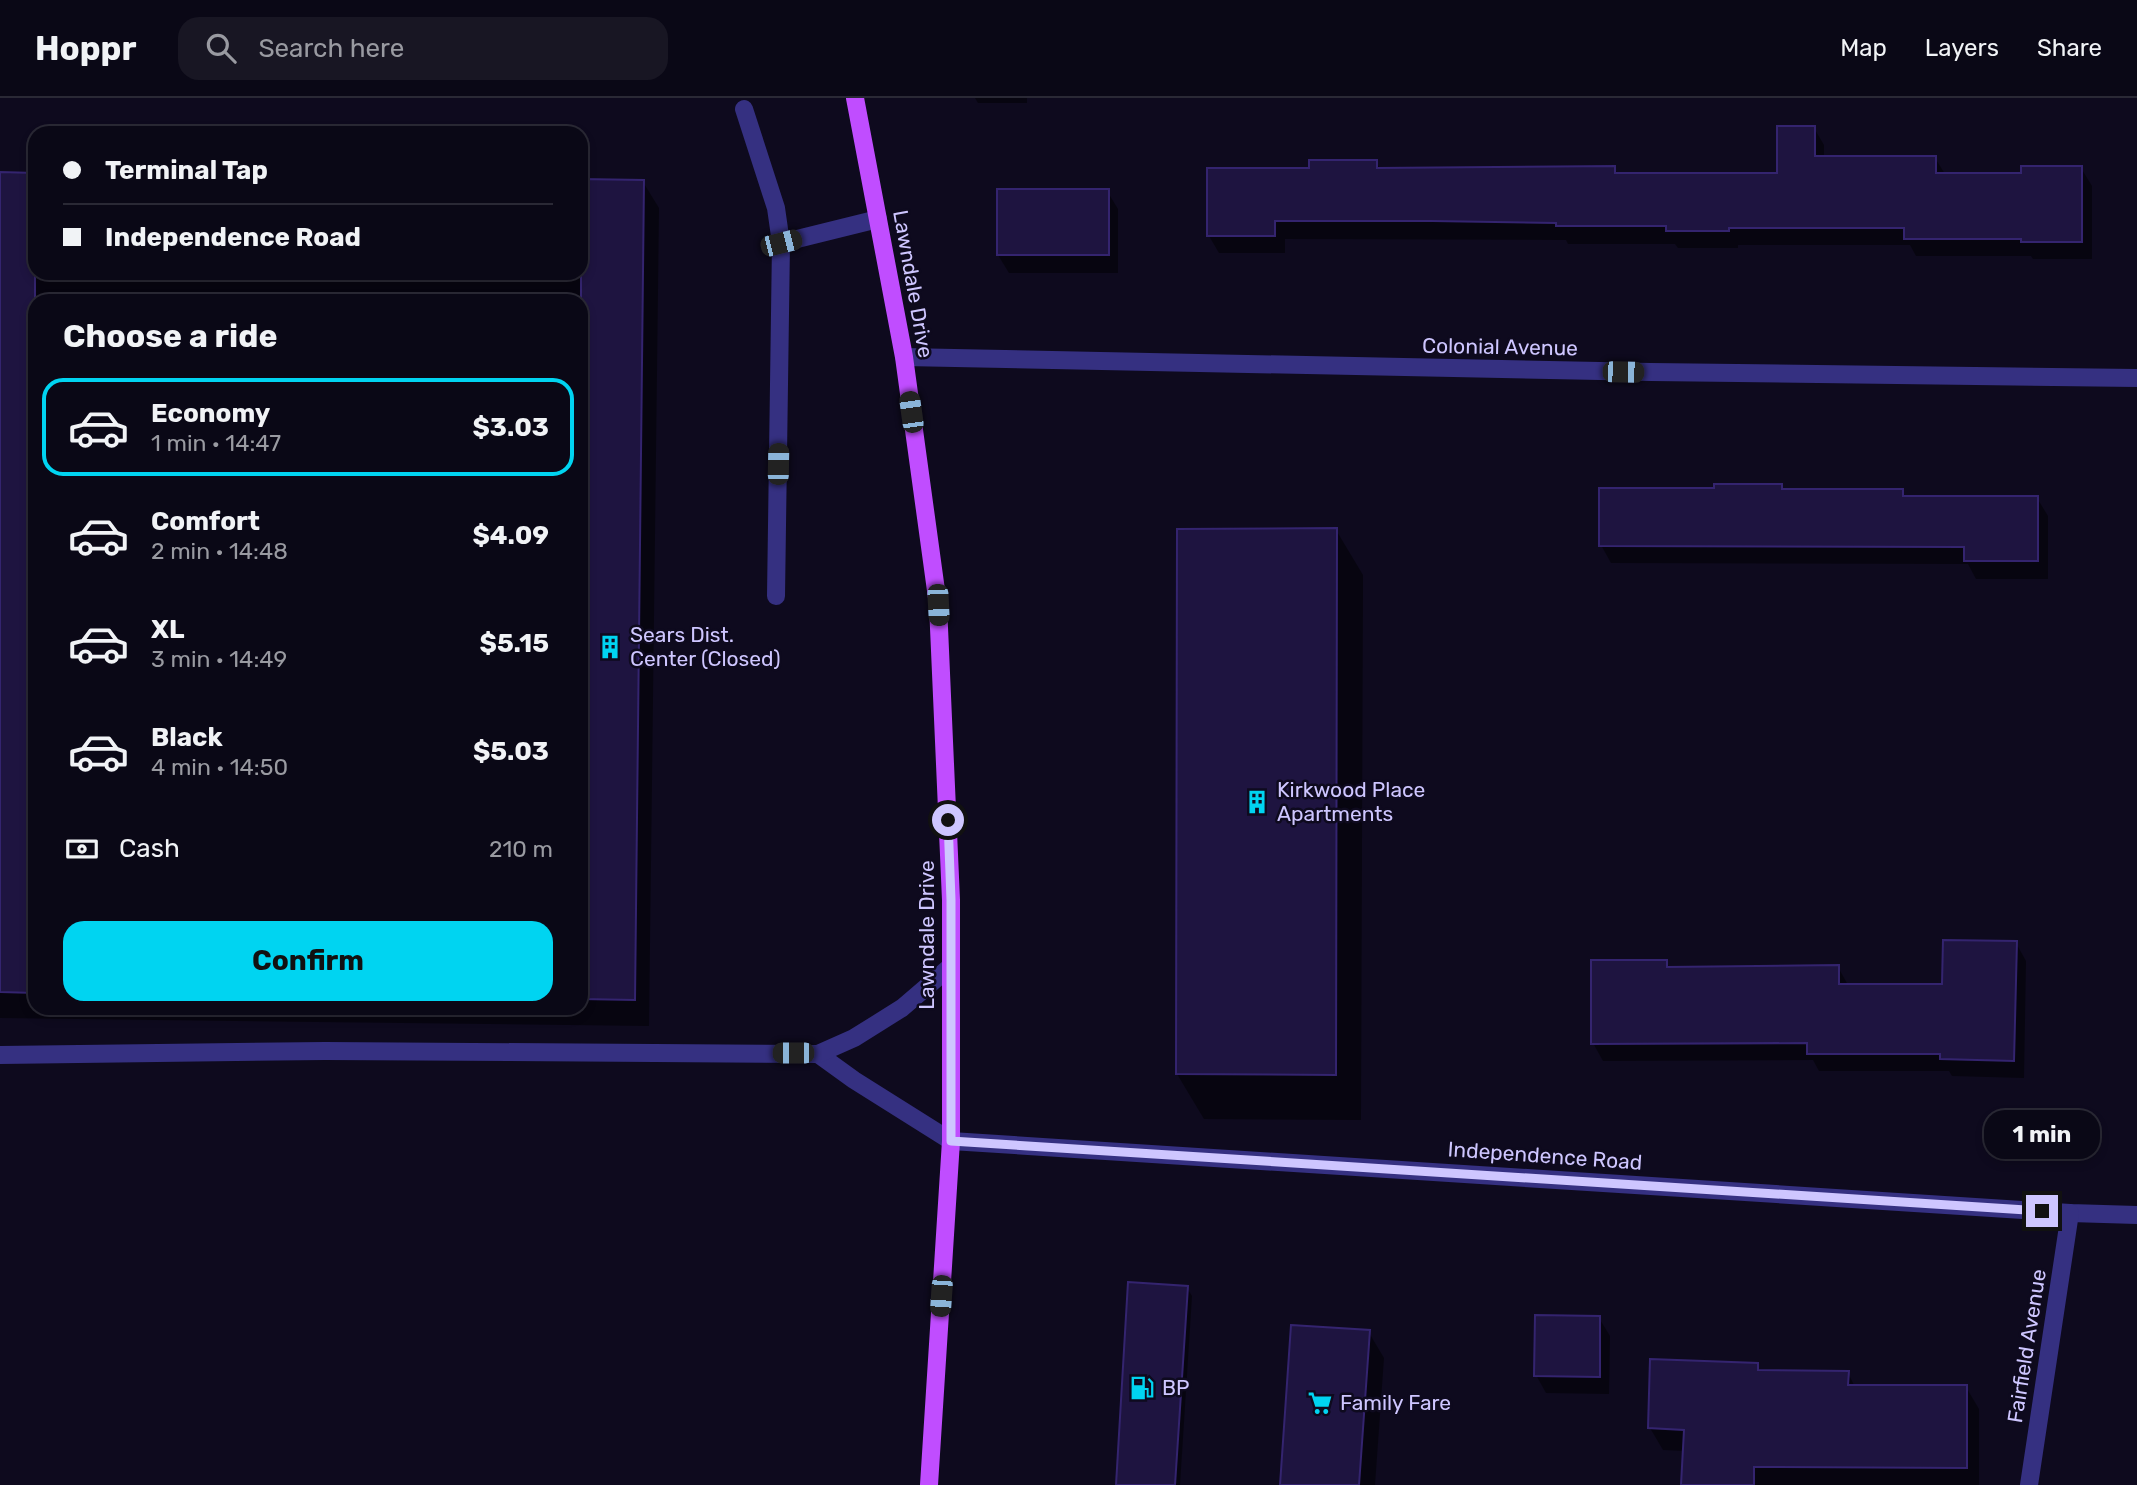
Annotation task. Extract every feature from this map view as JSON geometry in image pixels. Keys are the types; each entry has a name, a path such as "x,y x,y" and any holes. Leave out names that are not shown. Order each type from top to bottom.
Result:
{"main road":[{"name":"Lawndale Drive","path":"855,98 904,357 938,605 951,900 951,1141 929,1485"}],"street":[{"path":"744,109 776,208 781,243 776,596"},
{"path":"781,243 878,219"},
{"name":"Colonial Avenue","path":"904,357 2137,379"},
{"path":"0,1055 326,1051 818,1054 853,1038 902,1008 951,966"},
{"path":"818,1054 853,1080 951,1141"},
{"name":"Independence Road","path":"951,1141 2070,1213 2137,1214"},
{"name":"Fairfield Avenue","path":"2029,1485 2070,1213"}],"building":[{"path":"1777,126 1815,126 1815,156 1936,156 1936,173 2021,173 2021,166 2082,166 2082,242 1904,239 1904,228 1729,228 1729,231 1666,231 1666,226 1556,226 1556,223 1432,221 1275,221 1275,236 1207,236 1207,168 1309,168 1309,160 1377,160 1377,168 1615,166 1615,173 1777,173"},
{"path":"0,172 28,173 28,280 35,280 35,294 28,294 28,993 0,992"},
{"path":"588,179 644,180 635,1000 588,999 588,294 581,294 581,280 588,280"},
{"path":"997,189 1109,189 1109,255 997,255"},
{"path":"1714,484 1782,484 1782,489 1903,489 1903,496 2038,496 2038,561 1964,561 1964,547 1599,546 1599,488 1714,488"},
{"name":"Kirkwood Place Apartments","path":"1337,528 1336,1075 1176,1074 1177,529"},
{"path":"1943,940 2017,941 2014,1061 1940,1059 1940,1054 1807,1054 1807,1043 1591,1044 1591,960 1667,960 1667,967 1839,965 1839,984 1942,984"},
{"path":"1128,1282 1188,1286 1175,1485 1116,1485"},
{"path":"1535,1315 1600,1316 1600,1377 1534,1376"},
{"path":"1291,1325 1370,1330 1359,1485 1280,1485"},
{"path":"1650,1359 1758,1363 1758,1370 1849,1371 1848,1385 1967,1385 1967,1468 1754,1467 1754,1485 1681,1485 1684,1430 1648,1428"}],"place":[{"name":"Sears Dist. Center (Closed)","path":"610,647"},
{"name":"Kirkwood Place Apartments","path":"1257,802"},
{"name":"BP","path":"1142,1388"},
{"name":"Family Fare","path":"1320,1403"}],"route":[{"path":"948,820 951,900 951,1141 2042,1211"}]}
